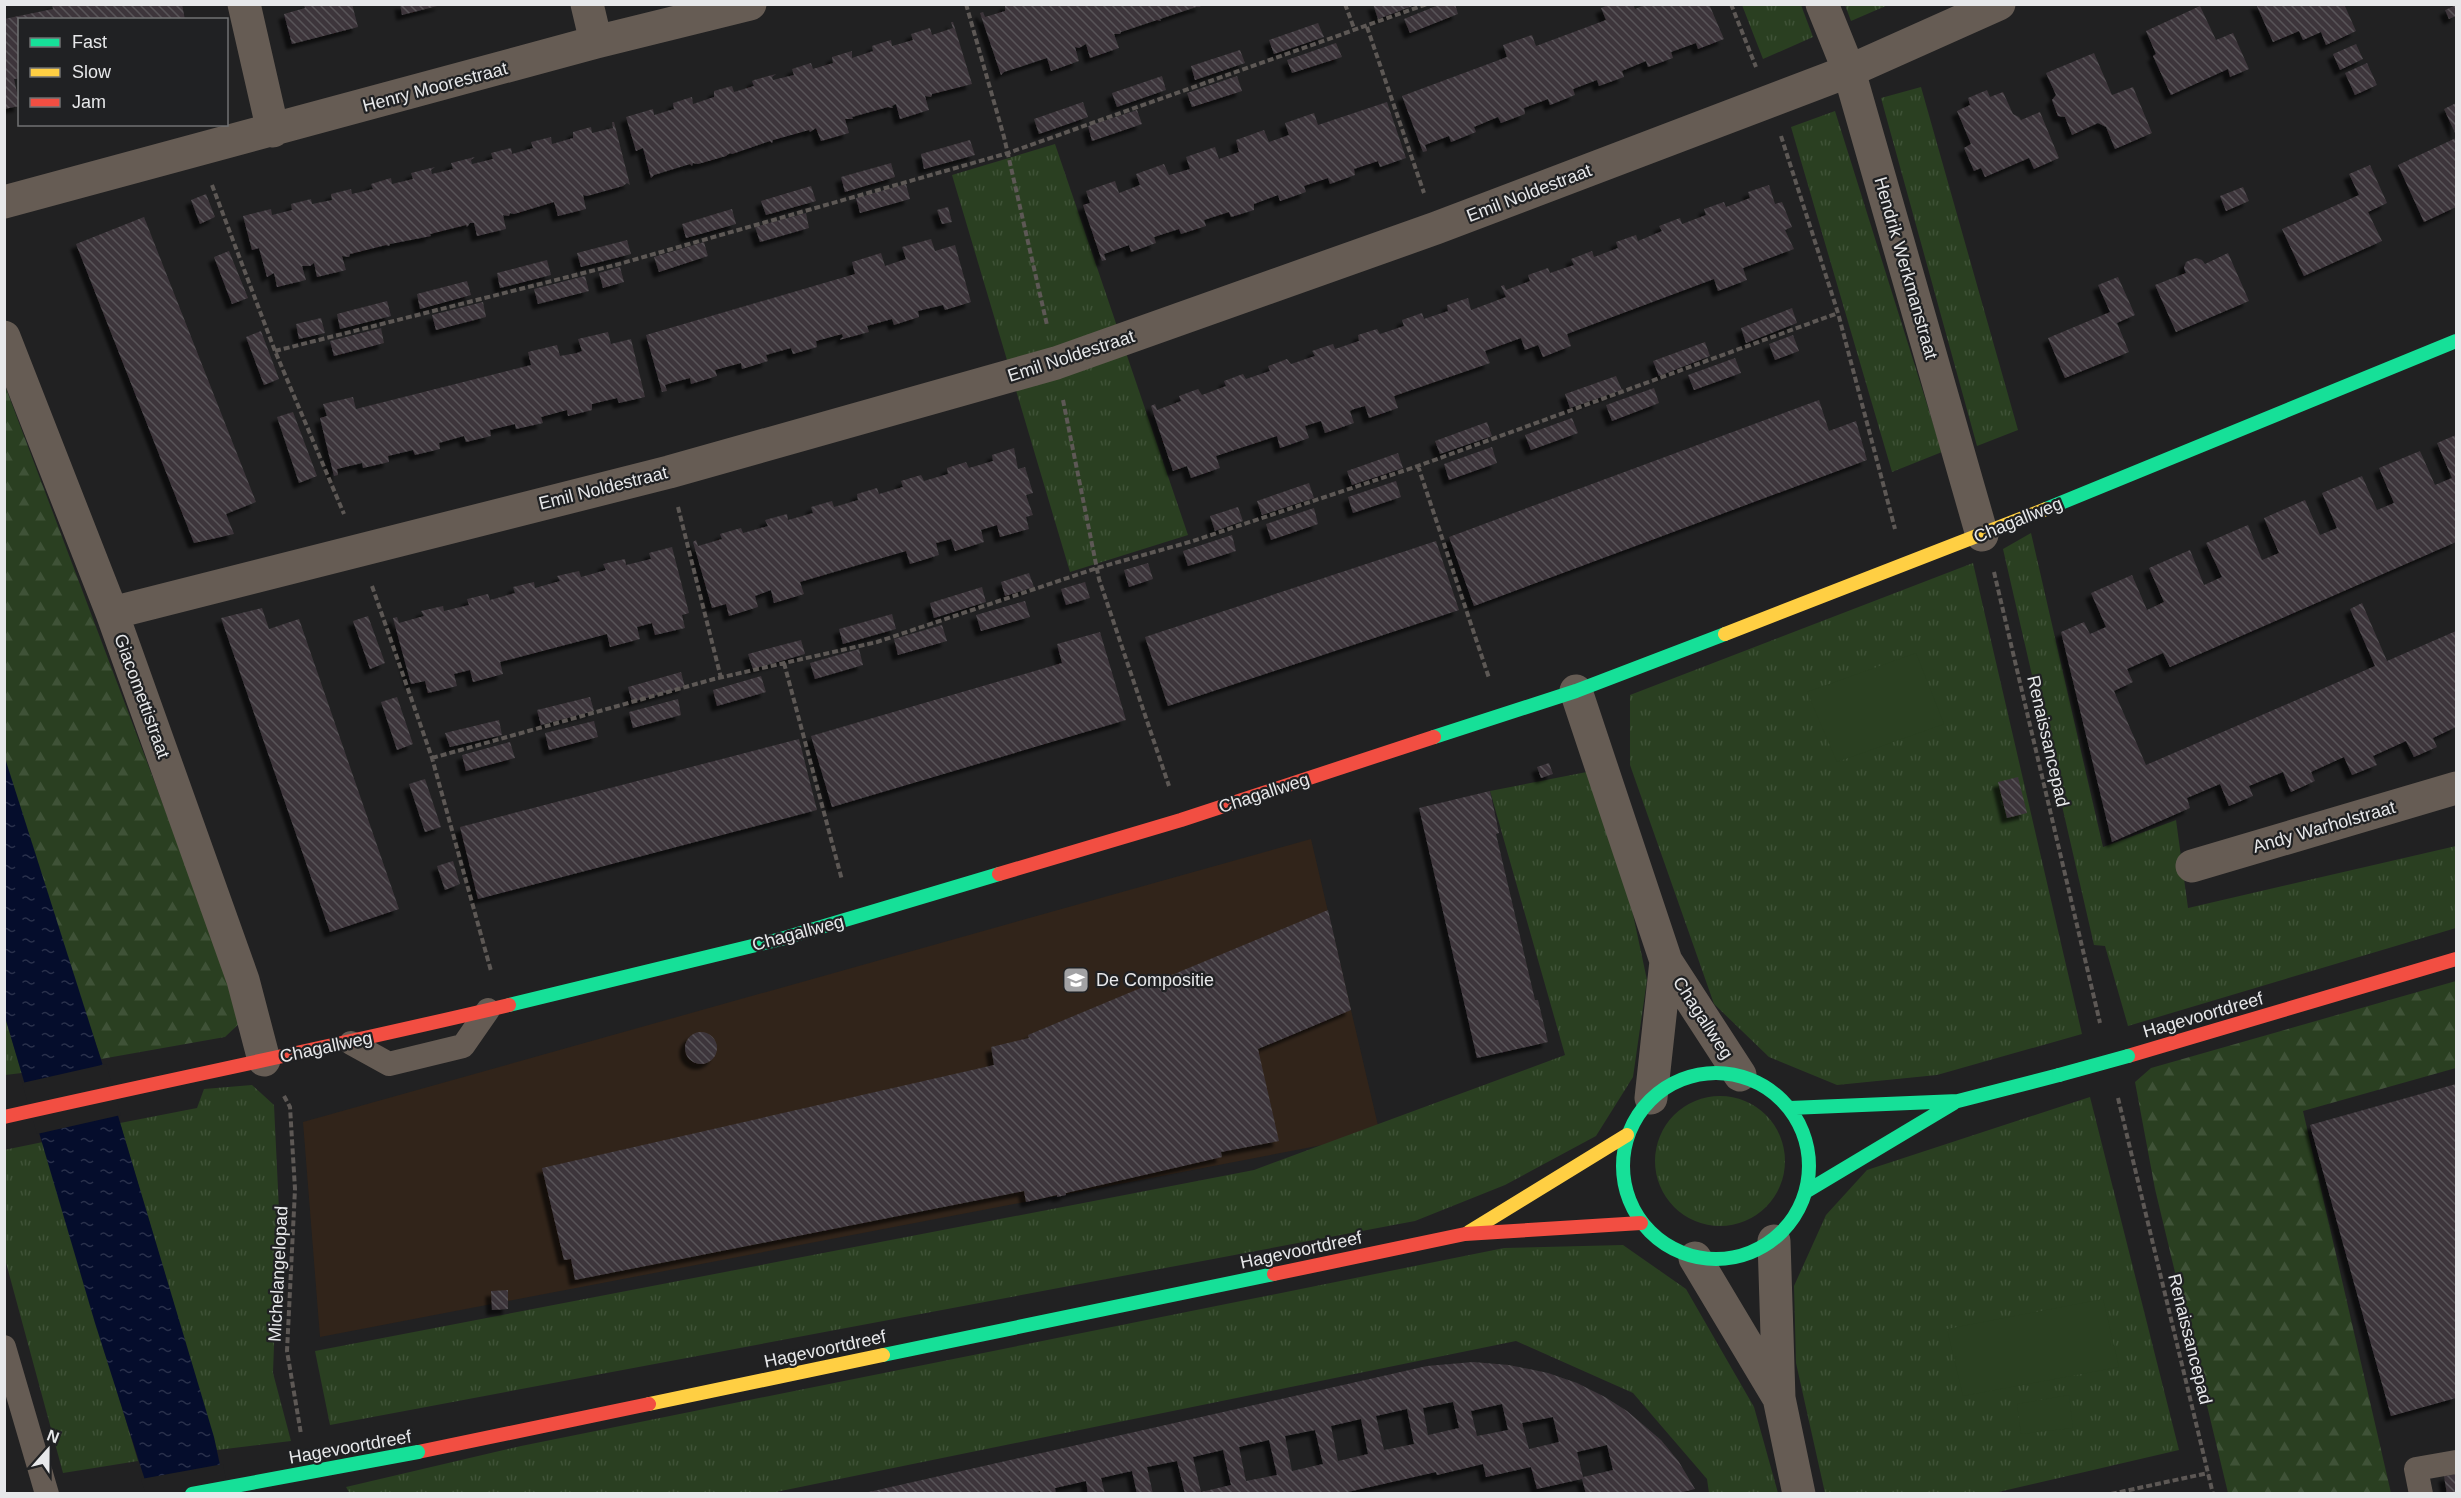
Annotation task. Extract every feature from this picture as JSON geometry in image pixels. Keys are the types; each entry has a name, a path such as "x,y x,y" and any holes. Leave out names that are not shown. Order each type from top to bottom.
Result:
{"main road":[{"name":"Chagallweg","path":"488,1010 770,942 852,918 1181,820 1576,691 1982,535 2457,341"},
{"name":"Hagevoortdreef","path":"1790,1108 1958,1101 2128,1056 2457,959"},
{"name":"Chagallweg","path":"4,1117 186,1076 351,1043"},
{"path":"1708,1073 1740,1075 1767,1087 1790,1108 1805,1134 1810,1162 1807,1191 1788,1227 1774,1240 1750,1254 1723,1260 1695,1258 1675,1251 1657,1239 1641,1223 1627,1196 1622,1165 1627,1135 1637,1115 1651,1098 1677,1080 1708,1073"},
{"name":"Hagevoortdreef","path":"1807,1191 1958,1101"},
{"name":"Hagevoortdreef","path":"1465,1234 1627,1135"},
{"name":"Hagevoortdreef","path":"192,1494 418,1452 1465,1234 1641,1223"}],"street":[{"path":"244,4 273,131"},
{"path":"587,4 596,42"},
{"name":"Henry Moorestraat","path":"4,202 596,42 750,4"},
{"name":"Hendrik Werkmanstraat","path":"1822,4 1849,71 1982,535"},
{"name":"Emil Noldestraat","path":"112,613 669,471 1056,363 1436,228 1849,71 2000,4"},
{"name":"Giacomettistraat","path":"4,337 112,613 243,980 264,1060"},
{"name":"Chagallweg","path":"1576,691 1666,961 1740,1075"},
{"name":"Andy Warholstraat","path":"2192,866 2457,788"},
{"name":"Chagallweg","path":"1651,1098 1666,961"},
{"path":"1774,1240 1779,1398 1799,1494"},
{"path":"1695,1258 1779,1398"}],"lane":[{"path":"351,1043 389,1065 463,1046 488,1010"},
{"path":"4,1347 47,1494"},
{"path":"2421,1494 2416,1469 2457,1462"}],"path":[{"path":"966,4 1008,153 1056,363 1097,568 1181,820"},
{"path":"1345,4 1355,31"},
{"path":"275,351 619,264 1008,153 1367,27 1426,4"},
{"path":"1731,4 1770,101 1838,314 1905,565"},
{"path":"1367,27 1436,228"},
{"path":"432,758 721,678 877,642 1097,568 1193,541 1418,466 1838,314"},
{"path":"1418,466 1502,716"},
{"path":"669,471 721,678"},
{"name":"Renaissancepad","path":"1982,535 1997,579 2084,955"},
{"path":"784,663 852,918"},
{"name":"Michelangelopad","path":"264,1060 290,1107 296,1189 288,1351 302,1439"},
{"name":"Renaissancepad","path":"2140,1191 2213,1494"},
{"path":"2111,1494 2208,1473"}],"shaded area":[{"name":"De Compositie","path":"1311,839 1380,1134 320,1337 303,1122"}],"green space":[{"path":"1742,5 1801,5 1813,37 1763,59"},
{"path":"1845,5 1888,5 1851,21"},
{"path":"1921,87 2018,430 1977,446 1881,98"},
{"path":"1835,111 1942,452 1892,472 1791,127"},
{"path":"1055,144 1188,535 1070,572 952,175"},
{"path":"4,383 244,1019 225,1037 101,1059 5,780"},
{"path":"2031,533 2103,847 2176,820 2188,908 2456,846 2456,928 2128,1026 2105,946 2094,945 2003,549"},
{"path":"1973,563 2082,1034 1937,1075 1837,1085 1769,1057 1714,1004 1630,765 1630,695"},
{"path":"1916,653 1944,724 1837,762 1807,692"},
{"path":"1602,769 1647,980 1633,1077 1596,1136 1505,1185 1415,1221 330,1425 315,1351 1254,1170 1565,1055 1490,791"},
{"path":"2456,981 2456,1068 2303,1111 2391,1493 2228,1493 2155,1189 2135,1082 2151,1068"},
{"path":"5,1017 22,1073 5,1075"},
{"path":"252,1085 274,1105 279,1210 273,1373 291,1441 217,1450 120,1123 197,1108 204,1089"},
{"path":"1720,1096 1745,1101 1766,1115 1780,1136 1785,1161 1780,1186 1766,1207 1745,1221 1720,1226 1695,1221 1674,1207 1660,1186 1655,1161 1660,1136 1674,1115 1695,1101"},
{"path":"2090,1097 2179,1450 1994,1493 1825,1493 1796,1363 1794,1286 1826,1215 1867,1170"},
{"path":"43,1142 138,1461 63,1473 5,1259 4,1150"},
{"path":"1623,1245 1686,1289 1754,1407 1778,1493 1709,1493 1707,1479 1633,1393 1516,1341 771,1493 350,1494 346,1487 521,1446 1504,1248"},
{"path":"2103,1299 2119,1367 1963,1396 1947,1329"},
{"path":"2069,1395 2073,1428 2021,1434 2017,1404"}],"water":[{"path":"4,755 105,1072 214,1437 226,1493 149,1493 95,1323 5,1017"}],"pier":[{"path":"106,1064 121,1115 37,1134 22,1083"},
{"path":"223,1464 229,1494 146,1494 141,1479"}],"building":[{"path":"52,4 182,4 185,18 18,18 18,78 14,79 18,106 4,109 4,19 53,9"},
{"path":"304,4 352,4 358,27 292,44 284,14 305,8"},
{"path":"400,4 441,4 441,5 402,15"},
{"path":"1005,4 1201,5 1160,19 1161,21 1157,20 1120,34 1114,34 1119,48 1090,58 1086,44 1079,48 1075,47 1079,61 1051,71 1047,58 1001,75 980,13 983,12 985,17 1005,11"},
{"path":"1373,4 1415,4 1415,5 1378,19"},
{"path":"1441,4 1455,4 1458,14 1410,33 1404,19"},
{"path":"1611,4 1633,4 1635,9 1647,4 1709,4 1724,39 1698,49 1696,43 1671,52 1673,58 1648,67 1646,61 1622,71 1624,77 1599,86 1597,80 1573,89 1575,95 1550,105 1548,99 1524,108 1525,114 1501,123 1498,117 1474,127 1476,132 1451,142 1449,136 1425,145 1427,151 1423,152 1402,96 1507,57 1503,45 1532,35 1536,46 1606,20 1601,8"},
{"path":"2256,4 2344,4 2356,31 2326,45 2321,32 2303,40 2299,31 2273,42"},
{"path":"2456,5 2456,16 2449,19 2445,10"},
{"path":"2200,6 2216,40 2233,33 2249,69 2230,77 2228,69 2171,95 2153,56 2156,54 2146,31"},
{"path":"951,22 953,22 972,84 932,94 931,97 925,96 929,110 900,119 896,104 892,106 893,108 888,107 852,117 853,119 845,119 849,133 821,141 816,128 810,132 809,130 773,140 772,143 770,141 698,164 693,163 692,166 690,164 654,175 651,178 643,148 636,151 626,117 653,109 654,115 674,109 673,103 692,97 693,104 714,97 714,91 732,86 734,92 754,86 752,81 754,80 776,74 772,77 773,80 794,75 792,69 811,63 813,69 833,63 832,57 852,51 852,58 873,51 872,46 891,40 892,46 913,40 911,34 930,28 932,35 953,28"},
{"path":"1318,23 1324,37 1274,54 1269,40"},
{"path":"1336,43 1342,57 1292,73 1287,60"},
{"path":"2356,44 2363,59 2340,70 2333,54"},
{"path":"1240,50 1245,63 1195,80 1191,66"},
{"path":"2094,53 2112,95 2133,87 2152,133 2115,149 2106,127 2098,123 2072,135 2065,117 2058,116 2052,100 2056,95 2046,73"},
{"path":"2367,63 2377,85 2355,95 2345,73"},
{"path":"1162,76 1166,90 1117,107 1112,93"},
{"path":"1237,76 1242,91 1192,107 1187,93"},
{"path":"1987,90 1990,97 2003,92 2013,114 2021,120 2040,112 2059,158 2034,169 2029,158 1985,177 1981,168 1974,171 1964,148 1971,144 1957,111 1970,105 1968,98"},
{"path":"1083,102 1088,117 1039,134 1034,119"},
{"path":"1387,102 1406,158 1380,167 1378,161 1354,169 1355,175 1330,184 1328,178 1304,186 1306,192 1280,201 1278,195 1254,204 1254,210 1231,217 1229,212 1204,220 1206,226 1181,234 1179,229 1154,237 1156,243 1131,252 1129,245 1104,254 1106,260 1102,261 1083,205 1090,203 1086,191 1115,181 1119,193 1140,185 1136,174 1164,164 1169,175 1190,169 1186,157 1215,147 1219,159 1239,152 1236,140 1264,130 1269,142 1289,135 1285,123 1314,113 1318,125"},
{"path":"2456,103 2456,135 2444,109"},
{"path":"1137,110 1142,124 1092,141 1088,126"},
{"path":"612,122 614,122 630,185 627,183 587,196 583,195 586,209 558,216 554,202 514,214 510,213 509,216 503,215 506,229 477,236 474,223 470,223 467,227 466,225 430,234 431,236 350,254 349,257 342,256 346,270 317,277 314,263 310,266 302,266 306,280 277,287 274,273 267,277 259,248 252,250 243,216 271,209 272,215 292,210 291,204 311,199 312,204 332,200 331,194 351,189 352,194 373,189 371,184 391,178 392,184 413,179 411,173 435,167 431,170 432,174 453,169 451,163 475,157 471,160 472,164 493,159 491,153 511,148 512,154 533,148 531,142 551,137 552,144 573,138 573,132 591,127 592,133 613,128"},
{"path":"2456,138 2456,207 2424,222 2398,165"},
{"path":"970,140 975,155 924,169 921,154"},
{"path":"891,163 895,177 845,192 841,177"},
{"path":"2370,165 2387,203 2368,212 2382,241 2304,276 2282,229 2359,195 2349,174"},
{"path":"906,184 910,199 860,213 856,198"},
{"path":"1769,185 1775,204 1782,202 1792,227 1785,230 1794,249 1743,268 1747,280 1718,291 1714,279 1567,334 1571,346 1543,357 1538,345 1525,350 1521,338 1485,351 1490,363 1394,396 1398,408 1369,418 1365,406 1354,409 1350,411 1354,423 1325,433 1321,421 1305,426 1309,438 1280,448 1277,436 1216,456 1220,468 1191,478 1187,466 1173,471 1151,406 1155,404 1157,410 1181,401 1179,396 1198,389 1202,395 1226,386 1224,381 1243,374 1246,379 1270,371 1268,366 1287,359 1291,364 1315,356 1312,351 1333,344 1335,349 1359,341 1358,335 1377,329 1380,334 1404,326 1402,320 1422,313 1424,319 1448,311 1447,305 1468,298 1471,310 1506,297 1501,286 1504,285 1506,290 1530,281 1528,275 1548,268 1550,273 1574,265 1571,259 1592,251 1594,257 1618,248 1616,242 1636,235 1638,241 1662,231 1659,226 1680,218 1682,224 1706,215 1704,209 1724,202 1726,207 1750,198 1748,192"},
{"path":"811,186 816,201 766,215 761,201"},
{"path":"2243,187 2249,201 2226,211 2220,196"},
{"path":"206,194 215,217 200,224 191,200"},
{"path":"948,207 952,222 942,224 937,210"},
{"path":"732,209 736,224 686,238 682,224"},
{"path":"806,213 809,228 760,242 755,227"},
{"path":"144,217 256,502 226,514 234,534 194,543 76,244"},
{"path":"931,239 935,251 955,245 971,302 945,310 943,305 918,311 919,317 894,325 892,319 867,326 869,332 839,340 843,337 842,334 816,341 817,347 793,354 791,348 766,355 768,361 742,369 741,363 715,370 717,376 691,384 690,378 671,383 665,385 667,391 662,392 646,335 855,274 852,262 881,253 885,266 906,259 902,247"},
{"path":"627,240 631,254 581,267 577,253"},
{"path":"704,242 708,256 659,272 654,257"},
{"path":"229,251 248,298 232,304 214,257"},
{"path":"2228,253 2249,301 2176,332 2155,285 2186,273 2184,268 2186,262 2196,258 2205,264"},
{"path":"547,260 551,275 500,288 497,273"},
{"path":"620,267 624,282 603,288 599,273"},
{"path":"585,276 589,291 538,304 534,289"},
{"path":"2118,277 2135,315 2117,323 2129,352 2065,378 2048,338 2110,312 2098,285"},
{"path":"467,281 471,295 420,309 417,294"},
{"path":"387,301 391,316 340,329 337,314"},
{"path":"483,302 486,317 436,330 432,315"},
{"path":"1792,308 1797,323 1746,343 1741,328"},
{"path":"321,318 325,333 299,339 296,324"},
{"path":"381,328 384,343 334,356 330,341"},
{"path":"261,331 279,379 264,385 246,337"},
{"path":"608,332 611,344 631,339 645,397 619,403 617,398 592,404 592,410 568,416 567,410 541,417 543,423 516,429 515,424 490,430 491,436 466,442 464,436 439,443 440,449 415,455 413,450 388,456 389,462 363,468 362,463 337,469 338,475 334,476 320,418 327,416 323,404 353,397 356,409 531,365 528,352 557,345 560,356 577,353 582,351 578,339"},
{"path":"1793,335 1799,351 1775,360 1769,344"},
{"path":"1705,342 1710,356 1659,376 1653,361"},
{"path":"1735,358 1741,373 1694,390 1688,375"},
{"path":"1616,376 1622,390 1570,408 1565,394"},
{"path":"1654,388 1659,403 1612,421 1606,405"},
{"path":"1819,400 1829,431 1856,421 1867,460 1474,606 1449,537"},
{"path":"293,412 317,476 299,483 277,417"},
{"path":"1572,418 1578,433 1531,450 1525,435"},
{"path":"1487,422 1492,436 1440,454 1435,441"},
{"path":"2456,435 2456,542 2170,667 2163,653 2127,669 2133,682 2114,691 2146,765 2375,666 2350,609 2362,603 2387,661 2456,631 2456,727 2433,738 2437,747 2414,757 2406,741 2373,756 2377,765 2352,775 2344,757 2311,772 2315,781 2291,792 2283,772 2249,786 2253,796 2229,806 2220,784 2187,798 2190,808 2112,842 2061,632 2084,622 2090,634 2106,627 2091,593 2132,575 2147,610 2164,602 2149,568 2190,550 2204,585 2222,577 2206,543 2248,525 2262,560 2279,553 2264,518 2305,500 2320,535 2337,528 2322,493 2362,476 2377,510 2394,503 2379,468 2420,451 2435,485 2452,478 2437,443"},
{"path":"1492,447 1497,463 1449,480 1444,464"},
{"path":"1014,448 1018,469 1025,467 1033,493 1026,495 1033,515 1026,517 1029,529 1000,537 997,525 981,530 984,542 955,551 951,539 936,543 939,555 910,564 906,551 800,582 804,594 774,603 771,590 755,596 758,607 729,616 726,604 712,608 693,542 696,540 698,546 722,539 720,534 741,528 743,533 768,526 765,520 787,514 788,520 813,513 811,507 832,501 834,507 858,500 857,494 877,488 879,494 903,487 901,481 921,475 924,481 948,474 947,468 966,462 969,468 993,461 992,455"},
{"path":"1398,453 1403,468 1352,485 1347,471"},
{"path":"1396,481 1401,497 1353,513 1348,497"},
{"path":"1309,483 1314,498 1262,515 1257,501"},
{"path":"1238,507 1243,521 1215,531 1210,516"},
{"path":"1314,508 1318,524 1271,540 1266,524"},
{"path":"1232,535 1236,551 1188,566 1183,551"},
{"path":"1436,541 1459,610 1168,706 1145,637"},
{"path":"672,547 689,613 682,615 685,628 655,635 652,623 637,627 640,639 610,647 607,634 500,662 503,674 473,682 470,670 454,674 457,686 428,693 425,681 411,684 393,618 397,617 399,623 424,616 421,611 443,606 444,611 469,605 467,599 488,594 490,600 515,593 513,587 534,582 535,588 560,581 557,576 579,571 581,577 606,570 603,564 625,559 626,565 651,559 649,553"},
{"path":"1148,563 1153,579 1129,587 1124,570"},
{"path":"1029,573 1034,587 1005,596 1001,582"},
{"path":"1085,582 1090,598 1066,605 1061,589"},
{"path":"982,587 986,602 934,618 930,603"},
{"path":"1025,601 1030,617 981,631 976,615"},
{"path":"262,608 269,629 299,619 399,909 330,932 221,618"},
{"path":"892,614 896,629 843,644 839,629"},
{"path":"368,616 385,663 370,669 353,621"},
{"path":"942,625 947,641 898,655 894,639"},
{"path":"1100,632 1126,720 832,807 811,736 1062,663 1057,644"},
{"path":"801,640 805,654 753,669 748,654"},
{"path":"859,649 863,665 815,679 810,663"},
{"path":"681,672 685,687 632,702 628,687"},
{"path":"761,676 766,692 717,706 713,690"},
{"path":"397,697 413,744 397,750 381,702"},
{"path":"590,697 594,711 541,725 537,710"},
{"path":"678,699 681,715 633,728 629,712"},
{"path":"499,720 502,735 450,747 445,733"},
{"path":"594,721 598,737 549,750 545,733"},
{"path":"799,739 817,810 478,899 460,827"},
{"path":"510,742 515,758 466,771 462,755"},
{"path":"1549,763 1553,774 1541,778 1537,767"},
{"path":"2018,777 2027,813 2007,818 1998,782"},
{"path":"425,779 441,827 425,832 409,784"},
{"path":"1490,791 1499,833 1496,834 1535,1000 1538,1000 1548,1042 1477,1058 1419,808"},
{"path":"453,861 460,884 445,890 437,866"},
{"path":"1328,910 1351,1010 1258,1049 1279,1141 1221,1152 1222,1157 1057,1197 1057,1195 1026,1202 1024,1191 575,1280 571,1259 564,1260 542,1168 994,1065 991,1047 1029,1038 1028,1035"},
{"path":"701,1032 712,1037 717,1048 712,1059 701,1064 690,1059 685,1048 690,1037"},
{"path":"2456,1084 2456,1398 2391,1416 2310,1125"},
{"path":"508,1290 508,1309 492,1310 491,1291"},
{"path":"1473,1362 1509,1365 1548,1373 1577,1383 1627,1411 1661,1440 1679,1462 1695,1489 1675,1494 1586,1494 1582,1479 1537,1489 1531,1467 1486,1477 1483,1464 1339,1494 1185,1494 1177,1461 1147,1467 1153,1494 1137,1494 1132,1471 1101,1478 1105,1494 1088,1494 1086,1481 1055,1488 1056,1494 1040,1494 1040,1491 1030,1494 860,1494 1427,1366","holes":["1453,1402 1459,1428 1428,1435 1423,1408","1502,1404 1508,1430 1477,1436 1471,1411","1407,1409 1414,1444 1384,1450 1376,1416","1553,1417 1559,1442 1529,1449 1522,1423","1361,1419 1368,1454 1338,1461 1331,1426","1315,1430 1323,1464 1292,1471 1285,1436","1269,1440 1277,1475 1246,1481 1239,1447","1607,1445 1613,1470 1583,1477 1577,1452","1223,1450 1231,1485 1201,1492 1193,1457"]},
{"path":"2456,1474 2456,1494 2447,1494 2444,1476"}],"traffic: fast":[{"path":"2046,509 2456,341"},
{"path":"1434,737 1576,691 1725,634"},
{"path":"509,1005 781,939 999,874"},
{"path":"2059,1075 2128,1056"},
{"path":"1716,1073 1734,1074 1752,1080 1768,1088 1782,1100 1794,1114 1802,1130 1808,1148 1809,1166 1808,1184 1802,1202 1794,1218 1782,1232 1768,1244 1752,1252 1734,1258 1716,1259 1698,1258 1680,1252 1664,1244 1650,1232 1638,1218 1630,1202 1624,1184 1623,1166 1624,1148 1630,1130 1638,1114 1650,1100 1664,1088 1680,1080 1698,1074 1716,1073"},
{"path":"1790,1108 1958,1101 2059,1075"},
{"path":"1807,1191 1954,1103"},
{"path":"883,1355 1274,1274"},
{"path":"192,1494 418,1452"}],"traffic: slow":[{"path":"1725,634 2046,509"},
{"path":"1469,1232 1627,1135"},
{"path":"649,1404 883,1355"}],"traffic: jam":[{"path":"999,874 1181,820 1434,737"},
{"path":"2128,1056 2456,959"},
{"path":"4,1117 509,1005"},
{"path":"1274,1274 1465,1234 1641,1223"},
{"path":"418,1452 649,1404"}],"place":[{"name":"De Compositie","path":"1076,980"}]}
